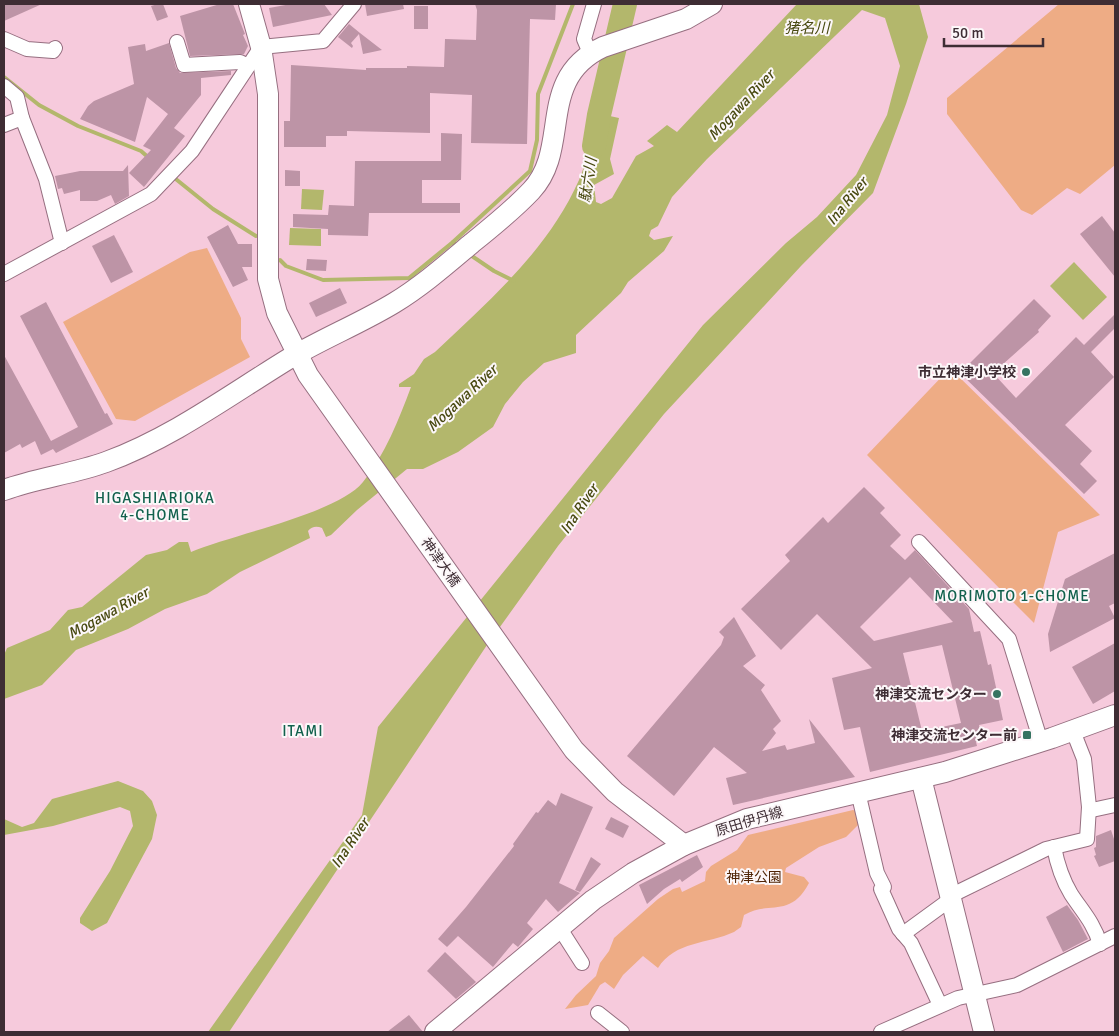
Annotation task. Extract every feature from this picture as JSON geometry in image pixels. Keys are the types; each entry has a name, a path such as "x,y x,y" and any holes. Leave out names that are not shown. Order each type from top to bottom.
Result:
{"street":[{"name":"神津大橋","path":"249,4 261,47 268,94 268,278 277,313 296,354 308,375 574,750 615,792 684,845"},
{"path":"4,274 151,194 192,151 261,47 323,42 354,4"},
{"path":"594,4 584,39 597,50"},
{"path":"4,490 106,462 136,448 197,416 296,354 393,303 420,285 504,216 532,190 547,161 566,79 574,67 597,50 696,15 712,4"},
{"path":"4,39 27,50 53,51 55,48"},
{"path":"177,42 184,65 240,62 248,66"},
{"path":"4,86 17,97 22,118 46,179 62,243"},
{"path":"4,125 22,118"},
{"path":"919,542 1008,639 1013,648 1041,742"},
{"name":"原田伊丹線","path":"436,1032 593,900 633,873 684,845 747,819 921,778 1041,742 1115,715"},
{"path":"903,934 950,897 1009,869 1028,856 1054,846 1087,839 1089,807 1084,759 1073,731"},
{"path":"921,778 973,996 984,1032"},
{"path":"858,792 877,873 884,887 881,890 903,934 911,943 940,1005"},
{"path":"1089,807 1092,810 1115,805"},
{"path":"1054,846 1062,877 1072,896 1092,923 1100,944"},
{"path":"559,928 582,962"},
{"path":"881,1032 958,998 1017,985 1115,936"},
{"path":"598,1013 622,1032"}],"green space":[{"path":"1059,4 1115,4 1115,165 1080,194 1067,188 1032,215 1021,210 947,114 947,98"},
{"path":"207,248 241,318 241,339 250,357 135,421 116,419 63,322 190,252"},
{"path":"950,368 1100,515 1058,532 1034,623 867,455"},
{"name":"神津公園","path":"853,810 856,811 859,824 846,837 819,847 786,868 785,872 804,877 809,883 802,894 794,901 787,905 753,911 744,915 741,927 734,932 683,948 665,959 658,968 643,956 623,975 614,989 605,982 600,985 588,1005 565,1009 576,995 596,976 600,963 609,951 614,938 658,899 673,889 680,887 682,892 705,881 706,872 711,866 737,850 748,835"}],"water":[{"path":"797,4 919,4 928,37 906,104 873,193 801,266 664,414 558,546 487,645 229,1032 208,1032 362,815 378,727 703,325 786,243 817,217 856,175 887,115 900,66 885,18 862,10 707,159 672,197 658,226 651,230 649,236 654,240 673,236 664,251 628,282 621,293 576,335 576,353 544,363 523,382 505,404 493,427 458,452 423,469 407,469 357,510 331,535 326,537 320,527 311,528 308,531 310,538 240,572 207,594 165,609 128,629 76,650 42,685 4,699 4,655 7,648 50,630 68,610 82,607 146,555 167,550 179,542 188,542 191,552 308,513 331,504 350,493 363,482 385,449 411,387 399,387 399,384 414,374 424,359 435,352 496,294 534,252 551,229 579,180 587,155 596,113 619,118 610,159 614,174 594,185 596,202 601,204 612,198 636,156 654,146 647,141 667,125 677,132"},
{"path":"302,189 324,190 322,210 301,209"},
{"path":"290,228 321,229 321,246 289,245"},
{"path":"1074,262 1107,297 1083,320 1050,286"},
{"path":"118,781 143,791 152,801 157,815 152,839 107,923 92,931 80,923 80,918 110,871 133,826 130,811 120,807 53,826 4,835 4,819 22,827 34,823 52,799"}],"building":[{"path":"4,4 42,4 4,21"},
{"path":"163,4 168,17 157,21 151,6"},
{"path":"220,4 233,4 248,46 244,54 190,56 180,16"},
{"path":"291,4 324,4 332,15 273,27 269,8"},
{"path":"365,4 403,4 404,9 367,16"},
{"path":"475,4 556,4 555,20 530,19 527,144 471,143 472,95 430,93 430,133 347,131 347,136 326,136 326,147 284,147 284,121 290,121 291,65 366,70 366,68 407,68 407,66 444,67 445,39 476,40 477,10"},
{"path":"414,6 428,6 428,29 414,29"},
{"path":"349,24 382,50 363,54 359,34 351,43 352,48 338,37"},
{"path":"169,43 176,68 180,73 231,71 231,75 201,78 201,95 174,128 185,136 144,187 129,173 151,150 143,146 168,114 147,97 135,142 80,119 88,106 94,101 134,84 128,47 145,44 146,51"},
{"path":"441,133 462,134 461,180 422,180 422,203 460,203 460,213 369,213 368,236 328,235 328,229 293,227 293,214 328,215 329,205 354,206 355,161 441,161"},
{"path":"128,165 129,196 115,204 111,195 97,201 80,201 80,190 64,194 62,188 58,189 55,176 80,171 123,171"},
{"path":"285,170 300,171 300,186 285,186"},
{"path":"1102,216 1115,233 1115,277 1080,234"},
{"path":"228,225 238,244 252,244 252,267 242,267 248,280 233,287 207,237"},
{"path":"114,235 133,272 111,283 92,246"},
{"path":"307,259 327,260 326,271 306,270"},
{"path":"340,288 347,303 316,317 309,303"},
{"path":"1034,299 1051,316 1038,330 1039,332 993,373 1016,398 1076,337 1084,345 1115,314 1115,328 1091,352 1114,377 1065,425 1092,451 1080,464 1097,481 1084,494 960,373"},
{"path":"46,302 105,414 107,413 113,424 56,453 53,449 41,455 35,441 22,448 20,444 4,453 4,355 51,441 78,427 20,316"},
{"path":"864,487 885,508 880,513 901,535 890,546 905,560 915,550 969,609 974,632 980,631 988,665 991,664 1003,720 979,725 983,740 976,742 977,746 870,772 860,727 844,730 832,678 872,668 817,614 781,650 741,609 790,561 785,555 823,517 828,523","holes":["910,577 953,622 874,641 860,627","942,645 961,723 922,731 903,653"]},
{"path":"1115,553 1115,603 1109,606 1115,618 1050,652 1048,634 1065,579"},
{"path":"734,617 756,656 743,666 765,685 761,690 781,721 773,729 776,733 762,751 785,745 787,750 815,743 809,719 855,777 733,805 726,778 747,773 714,747 674,796 627,756 721,645 724,637 719,632"},
{"path":"1115,643 1115,691 1093,704 1072,667"},
{"path":"561,793 593,807 559,883 580,893 558,912 546,899 527,923 533,929 518,947 513,943 493,967 458,936 447,947 438,939 514,846 513,844 536,812 538,813 548,800 556,806"},
{"path":"611,817 629,826 623,838 605,829"},
{"path":"1111,830 1115,842 1115,861 1099,867 1094,856 1096,855 1094,848 1096,847 1096,836"},
{"path":"697,855 703,867 682,882 680,879 664,889 647,904 639,885"},
{"path":"591,857 601,864 580,892 575,890"},
{"path":"1067,905 1088,939 1063,952 1046,917"},
{"path":"445,952 476,982 456,999 427,971"},
{"path":"409,1015 423,1032 387,1032"}],"waterway":[{"path":"453,242 530,171 537,140 538,94 573,4"},
{"name":"駄六川","path":"594,146 599,115 625,4"},
{"path":"4,77 39,105 78,126 141,151 149,158"},
{"path":"172,176 213,209 256,236"},
{"path":"280,260 286,266 323,280 409,278 453,242 459,247"},
{"path":"469,254 494,271 514,281"}],"place":[{"name":"市立神津小学校","path":"1026,372"},
{"name":"神津交流センター","path":"997,694"},
{"name":"神津交流センター前","path":"1027,735"}],"district":[{"name":"HIGASHIARIOKA 4-CHOME","path":"155,506"},
{"name":"MORIMOTO 1-CHOME","path":"1012,596"},
{"name":"ITAMI","path":"303,731"}],"water label":[{"name":"猪名川","path":"807,28"},
{"name":"Mogawa River","path":"741,105"},
{"name":"Ina River","path":"847,201"},
{"name":"Mogawa River","path":"462,398"},
{"name":"Ina River","path":"579,509"},
{"name":"Mogawa River","path":"108,613"},
{"name":"Ina River","path":"350,843"}]}
